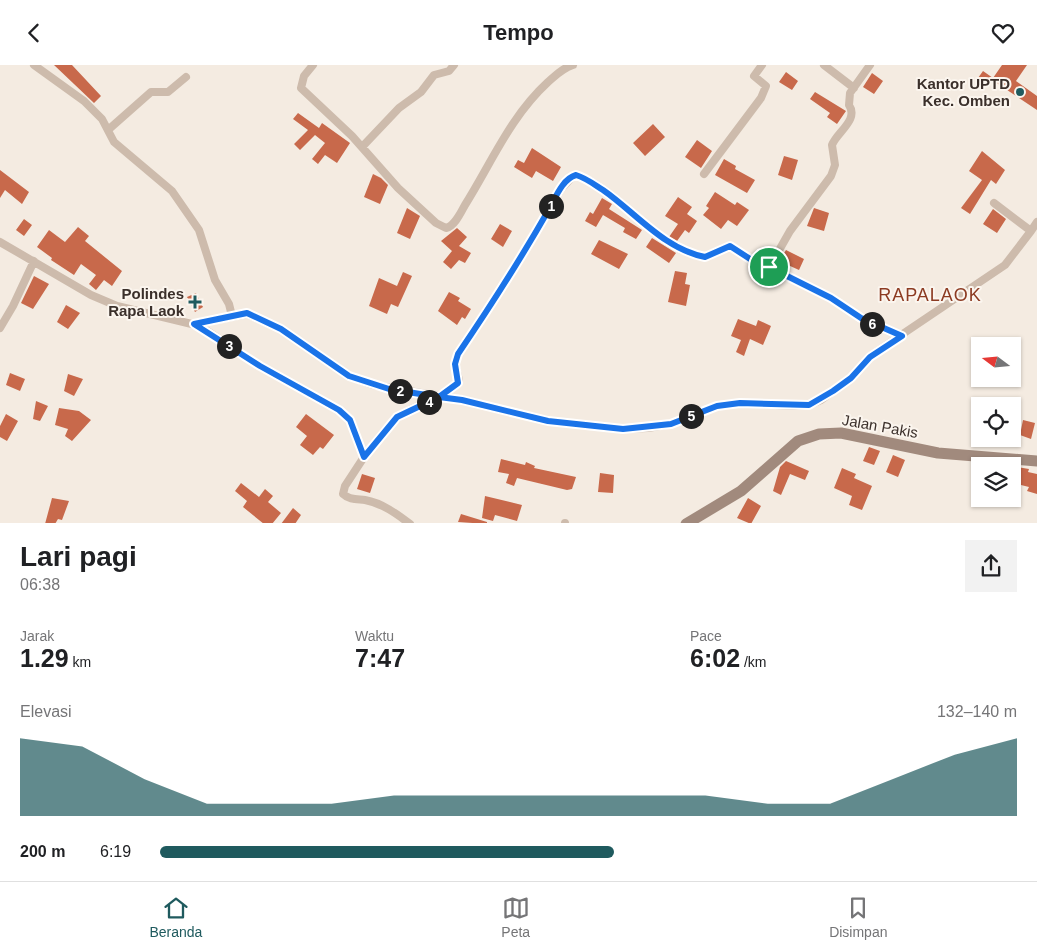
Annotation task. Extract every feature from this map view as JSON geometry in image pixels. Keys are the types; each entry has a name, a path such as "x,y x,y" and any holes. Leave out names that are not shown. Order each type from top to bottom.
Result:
{"street":[{"path":"34,65 84,101 102,119 114,141 131,158 150,170 172,191 199,230 215,280 229,304 232,316"},
{"path":"313,65 304,76 301,88 362,147 398,188 436,223 449,227 474,191 518,115 530,99 560,67 573,65"},
{"path":"362,147 399,108 421,93 434,75 449,71 454,65"},
{"path":"704,174 762,98 766,86 754,76 762,65"},
{"path":"824,65 854,88"},
{"path":"769,267 790,231 831,177 835,165 832,145 852,117 849,99 854,88 870,65"},
{"path":"108,130 151,92 168,92 186,77"},
{"path":"410,523 386,507 366,500 349,498 343,494 345,486 364,457 397,417 439,397 458,383 455,364 458,354 520,259 561,189 572,177 579,176 591,182 626,207 656,234 673,245 705,257 730,246 764,268 769,267 831,298 861,318 902,336"},
{"path":"994,203 1031,231"},
{"path":"194,324 247,313 262,318 349,376 389,389 462,400 548,421 623,429 648,428 671,424 717,406 740,403 809,405 851,378 870,357 936,310 1005,265 1037,223"},
{"path":"0,242 91,295 118,306 194,324 268,371 339,410 350,420 364,457"},
{"path":"0,328 34,261"},
{"name":"Jalan Pakis","path":"686,523 741,491 798,441 819,434 841,433 938,453 1037,461"}],"building":[{"path":"54,65 72,65 101,96 94,103"},
{"path":"1002,65 1027,65 1016,81 1037,96 1037,110 992,80 989,86 978,78 983,71 993,78"},
{"path":"786,72 798,81 792,90 779,82"},
{"path":"872,73 883,81 874,94 863,87"},
{"path":"815,92 846,111 837,124 827,117 830,113 810,99"},
{"path":"298,113 319,128 322,123 350,143 337,163 325,155 318,164 312,159 325,143 315,135 300,150 294,144 308,130 293,119"},
{"path":"653,124 665,137 645,156 633,143"},
{"path":"697,140 712,151 701,168 685,157"},
{"path":"532,148 561,167 553,181 536,171 532,178 514,167 518,160 524,163"},
{"path":"982,151 1005,170 996,184 991,180 970,214 961,208 982,180 969,171"},
{"path":"784,156 798,160 792,180 778,175"},
{"path":"724,159 736,166 735,169 755,180 747,193 715,175"},
{"path":"0,170 29,192 22,204 5,190 0,198"},
{"path":"373,174 381,178 388,185 380,204 364,197"},
{"path":"715,192 735,205 737,202 749,210 737,226 728,220 721,229 703,215 709,208 706,206"},
{"path":"678,197 692,207 687,214 697,221 689,233 685,230 677,241 669,237 678,224 665,216"},
{"path":"602,198 612,204 609,209 642,230 636,239 623,232 625,228 603,215 596,227 585,221 590,212 593,214"},
{"path":"407,208 420,216 410,239 397,233"},
{"path":"814,208 829,213 824,231 807,226"},
{"path":"993,209 1006,219 997,233 983,224"},
{"path":"24,219 32,225 24,236 16,230"},
{"path":"500,224 512,231 503,247 491,239"},
{"path":"78,227 89,236 85,241 122,271 112,286 104,280 96,290 89,284 96,275 81,264 74,275 51,260 52,258 37,247 49,230 65,242"},
{"path":"457,228 467,237 459,246 471,253 465,263 459,260 451,269 443,262 452,251 441,241"},
{"path":"652,238 676,253 669,263 646,247"},
{"path":"599,240 628,254 619,269 591,254"},
{"path":"786,250 804,259 799,270 779,261"},
{"path":"675,271 687,273 685,284 690,285 686,306 668,302"},
{"path":"403,272 412,276 398,307 391,304 387,314 369,306 379,278 397,286"},
{"path":"34,276 49,284 33,309 21,303"},
{"path":"449,292 460,298 458,301 471,309 465,319 462,317 457,325 438,311"},
{"name":"Polindes Rapa Laok","path":"196,293 203,307 195,312 187,297"},
{"path":"66,305 80,313 68,329 57,322"},
{"path":"738,319 756,326 758,320 771,326 763,345 750,339 744,356 736,352 741,340 731,336"},
{"path":"10,373 25,379 20,391 6,385"},
{"path":"68,374 83,379 74,396 64,391"},
{"path":"36,401 48,406 40,421 33,419"},
{"path":"59,408 79,411 91,420 72,441 65,436 68,429 55,425"},
{"path":"6,414 18,421 7,441 0,437 0,426"},
{"path":"306,414 334,435 323,449 320,447 313,455 300,445 307,436 296,427"},
{"path":"1023,420 1035,423 1031,439 1021,435"},
{"path":"869,447 880,451 874,465 863,461"},
{"path":"893,455 905,460 898,477 886,472"},
{"path":"501,459 525,465 526,462 535,466 534,468 576,477 572,489 567,490 517,478 514,486 506,483 509,474 498,472"},
{"path":"786,461 809,471 805,480 790,474 781,495 773,491 780,467"},
{"path":"842,468 856,474 854,478 872,486 862,510 849,505 852,496 834,488"},
{"path":"1021,468 1029,469 1028,472 1037,474 1037,494 1027,491 1029,487 1021,485"},
{"path":"600,473 614,475 613,493 598,492"},
{"path":"362,474 375,478 370,493 357,489"},
{"path":"241,483 259,497 265,489 273,496 268,502 281,513 273,523 263,523 243,507 247,501 235,491"},
{"path":"485,496 522,505 517,521 495,515 493,521 482,518"},
{"path":"52,498 69,501 62,520 58,519 56,523 45,523"},
{"path":"748,498 761,506 752,523 737,518"},
{"path":"293,508 301,515 296,523 282,523"},
{"path":"461,514 487,523 472,523 458,522"}],"place":[{"name":"Kantor UPTD Kec. Omben","path":"1020,92"},
{"name":"Polindes Rapa Laok","path":"195,302"}],"district":[{"name":"RAPALAOK","path":"930,295"}],"route":[{"path":"769,267 764,268 730,246 724,247 705,257 673,245 656,234 626,207 591,182 576,175 570,178 561,189 520,259 458,354 455,364 459,378 458,383 454,387 447,389 439,397 389,389 349,376 281,329 262,318 247,313 194,324 302,391 325,401 339,410 350,420 358,436 364,457 397,417 439,397 514,411 548,421 623,429 648,428 671,424 717,406 740,403 809,405 821,400 851,378 870,357 902,336 861,318 831,298 769,267"}]}
